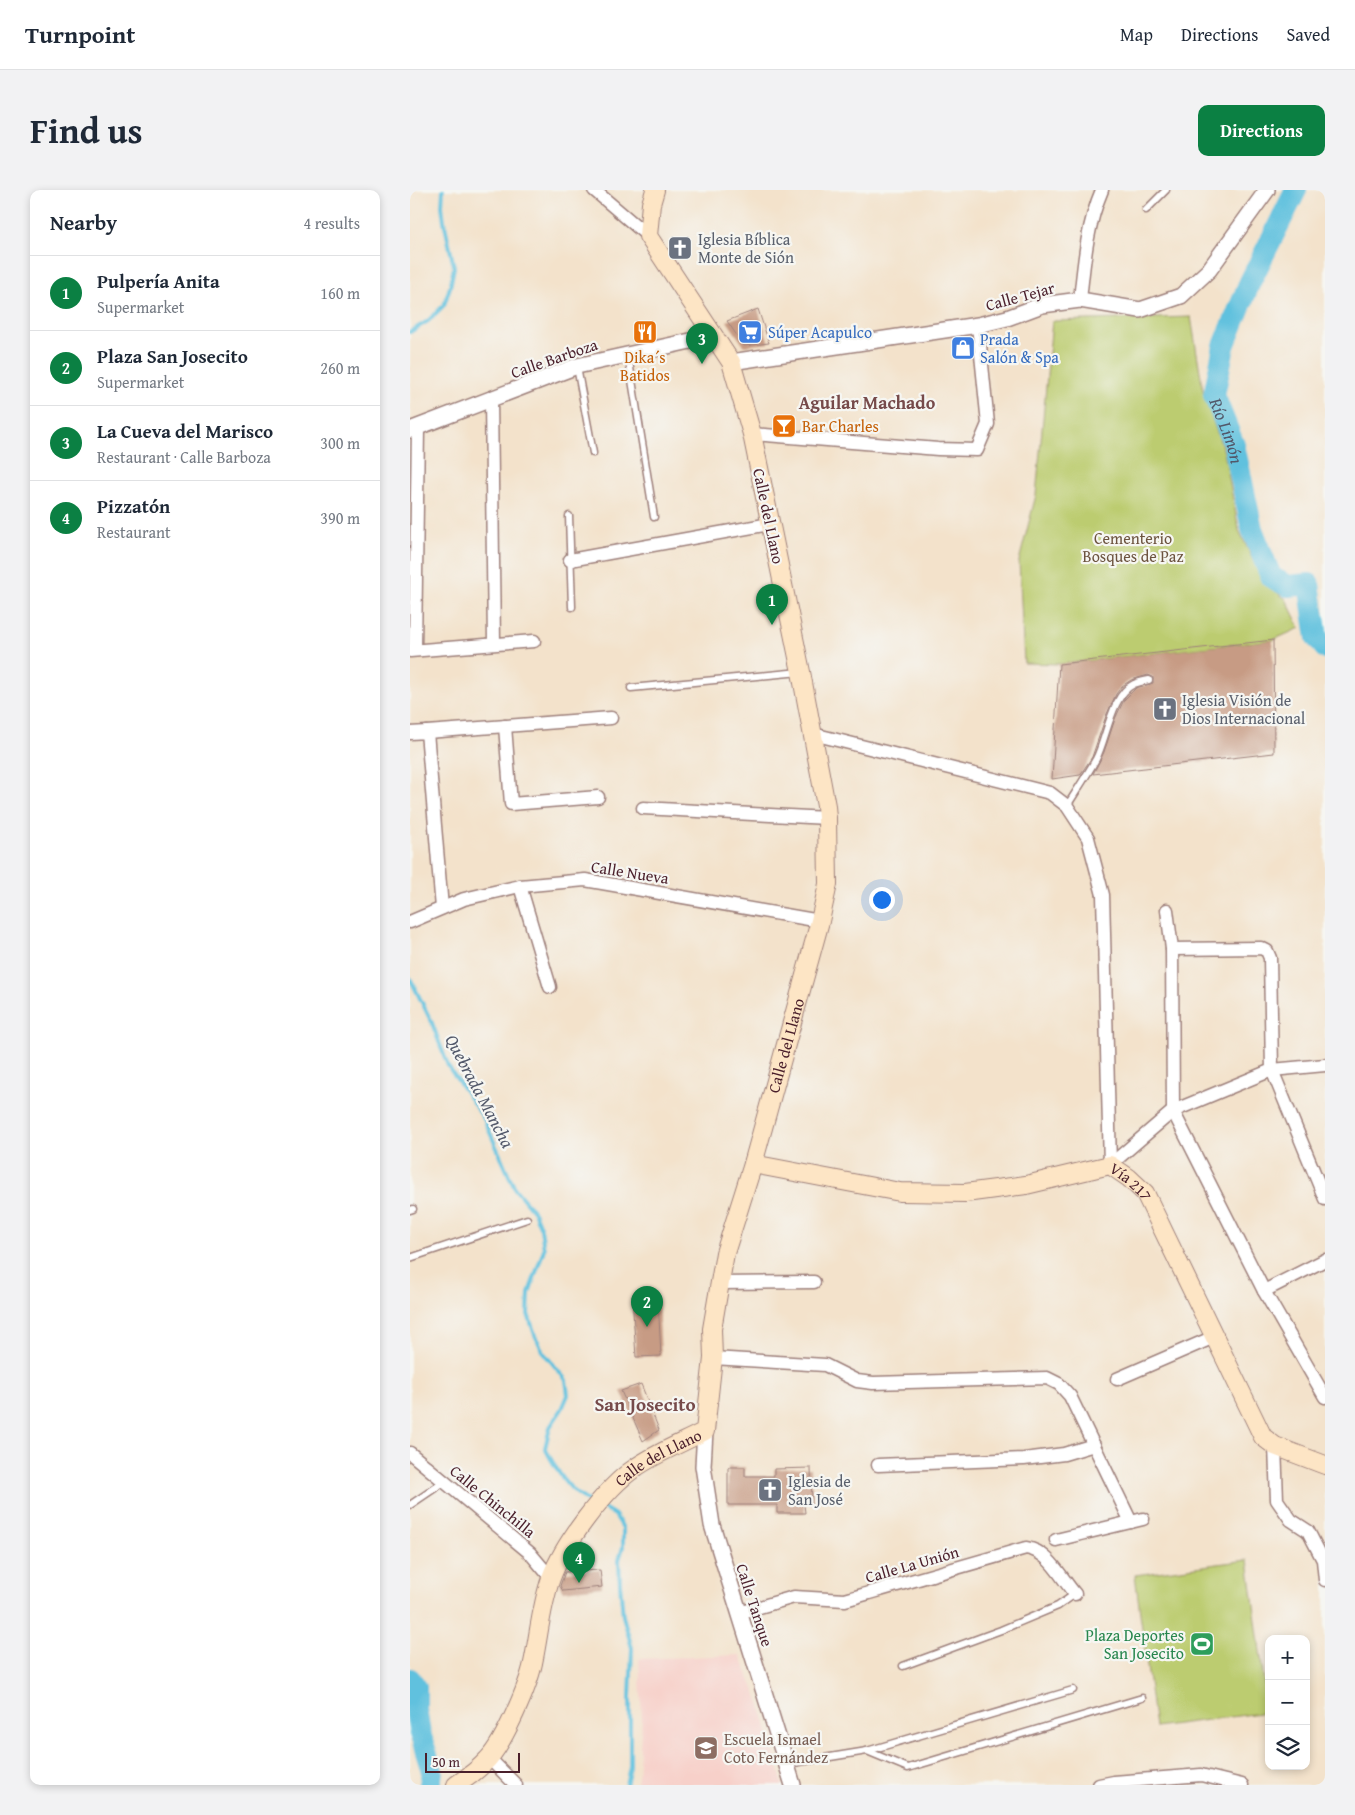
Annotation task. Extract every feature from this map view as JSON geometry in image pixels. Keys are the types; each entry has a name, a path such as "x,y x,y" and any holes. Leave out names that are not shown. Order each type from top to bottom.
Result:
{"main road":[{"path":"648,236 651,204 655,190"},
{"name":"Calle del Llano","path":"456,1785 490,1758 510,1724 532,1666 551,1578 570,1541 597,1505 621,1478 644,1461 705,1431 713,1358 712,1329 725,1254 753,1164 820,920 828,884 827,818 813,734 752,434 731,362 648,236"},
{"name":"Vía 217","path":"753,1164 900,1192 965,1192 1026,1185 1110,1165 1130,1178 1145,1193 1263,1437 1275,1446 1325,1465"}],"street":[{"path":"594,190 648,236"},
{"path":"1080,300 1087,240 1094,208 1102,190"},
{"name":"Calle Tejar","path":"731,362 978,326 1042,305 1080,300 1140,310 1181,296 1209,270 1267,190"},
{"path":"752,434 938,449 978,450 988,424 978,326"},
{"name":"Calle Barboza","path":"414,429 577,366 714,336"},
{"path":"491,398 494,644"},
{"path":"414,429 412,650 534,641"},
{"path":"570,560 770,524"},
{"path":"410,733 611,718"},
{"path":"505,726 511,804 598,797"},
{"path":"427,732 442,908"},
{"path":"813,734 1050,793 1067,806 1088,838 1103,895 1110,1165"},
{"path":"643,808 827,818"},
{"name":"Calle Nueva","path":"410,922 464,899 520,886 586,880 820,920"},
{"path":"520,886 550,987"},
{"path":"1166,910 1172,949 1173,1111 1264,1291 1325,1397"},
{"path":"1172,949 1261,948 1267,951 1270,958 1272,1070 1325,1199"},
{"path":"1110,1165 1173,1111 1272,1070 1325,1065"},
{"path":"1264,1291 1325,1260"},
{"path":"720,1283 814,1282"},
{"path":"1117,1380 1214,1337"},
{"path":"713,1358 825,1365 857,1381 873,1383 1047,1378 1059,1384 1070,1396 1094,1445 1137,1521 1056,1540"},
{"name":"Calle Tanque","path":"705,1431 703,1466 712,1525 793,1785"},
{"path":"878,1464 1024,1459 1064,1454 1094,1445"},
{"path":"1275,1446 1277,1500 1291,1520 1308,1531 1323,1560 1325,1580"},
{"name":"Calle Chinchilla","path":"410,1453 530,1553 551,1578"},
{"name":"Calle La Unión","path":"739,1613 794,1597 845,1600 1026,1548 1036,1549 1048,1559 1076,1594"},
{"path":"490,1758 516,1785"},
{"path":"1099,1785 1114,1782 1201,1775 1242,1785"}],"lane":[{"path":"1146,210 1166,190"},
{"path":"628,354 654,517"},
{"path":"577,366 593,452"},
{"path":"569,516 572,607"},
{"path":"631,688 801,672"},
{"path":"1067,806 1096,758 1109,723 1122,696 1128,688 1136,683 1149,680"},
{"path":"410,1258 527,1219"},
{"path":"410,1505 444,1482"},
{"path":"902,1666 1058,1606 1076,1594"},
{"path":"788,1764 867,1751 1073,1690"},
{"path":"867,1751 908,1768 1142,1698"}],"shaded area":[{"name":"Escuela Ismael Coto Fernández","path":"740,1655 760,1703 783,1785 636,1785 642,1718 639,1659"}],"green space":[{"name":"Cementerio Bosques de Paz","path":"1191,317 1204,396 1224,452 1239,530 1263,582 1286,599 1300,628 1273,640 1059,664 1024,663 1019,561 1036,495 1052,321"},
{"name":"Plaza Deportes San Josecito","path":"1248,1560 1265,1689 1265,1712 1155,1727 1135,1575"}],"building":[{"name":"Súper Acapulco","path":"758,309 769,343 744,346 727,321"},
{"name":"Iglesia Visión de Dios Internacional","path":"1273,640 1274,753 1093,774 1104,752 1115,719 1124,700 1136,688 1153,683 1153,677 1148,675 1131,680 1122,686 1116,694 1106,716 1092,757 1080,775 1052,779 1059,664"},
{"path":"632,1296 658,1299 661,1356 636,1357"},
{"path":"641,1384 659,1430 643,1441 621,1391"},
{"name":"Iglesia de San José","path":"728,1467 745,1467 745,1476 774,1476 774,1469 811,1468 812,1504 804,1504 805,1513 777,1513 777,1505 728,1505"},
{"path":"600,1570 602,1587 563,1591 560,1586 565,1572"}],"waterway":[{"name":"Quebrada Mancha","path":"410,332 428,321 444,305 450,287 454,267 444,221 442,206 443,190"},
{"name":"Río Limón","path":"1296,190 1250,282 1224,346 1214,395 1234,445 1252,529 1271,577 1288,586 1309,584 1317,638 1325,648"},
{"name":"Quebrada Mancha","path":"410,978 432,1023 448,1066 484,1119 515,1189 534,1212 541,1229 544,1249 529,1293 528,1314 543,1352 566,1380 568,1395 562,1409 550,1427 545,1448 570,1487 584,1499 593,1503"},
{"name":"Quebrada Mancha","path":"602,1507 615,1515 623,1528 623,1547 619,1560 620,1584 623,1616 632,1648 630,1766 626,1785"},
{"path":"410,1679 416,1687 416,1710 420,1733 432,1771 430,1785"}],"place":[{"name":"Iglesia Bíblica Monte de Sión","path":"680,248"},
{"name":"Dika´s Batidos","path":"645,332"},
{"name":"Súper Acapulco","path":"750,332"},
{"name":"Prada Salón & Spa","path":"963,348"},
{"name":"La Cueva del Marisco","path":"702,364"},
{"name":"Bar Charles","path":"784,426"},
{"name":"Pulpería Anita","path":"772,625"},
{"name":"Iglesia Visión de Dios Internacional","path":"1165,709"},
{"name":"Plaza San Josecito","path":"647,1327"},
{"name":"Iglesia de San José","path":"770,1490"},
{"name":"Pizzatón","path":"579,1583"},
{"name":"Plaza Deportes San Josecito","path":"1202,1644"},
{"name":"Escuela Ismael Coto Fernández","path":"706,1748"}],"district":[{"name":"Aguilar Machado","path":"867,402"},
{"name":"San Josecito","path":"645,1404"}]}
